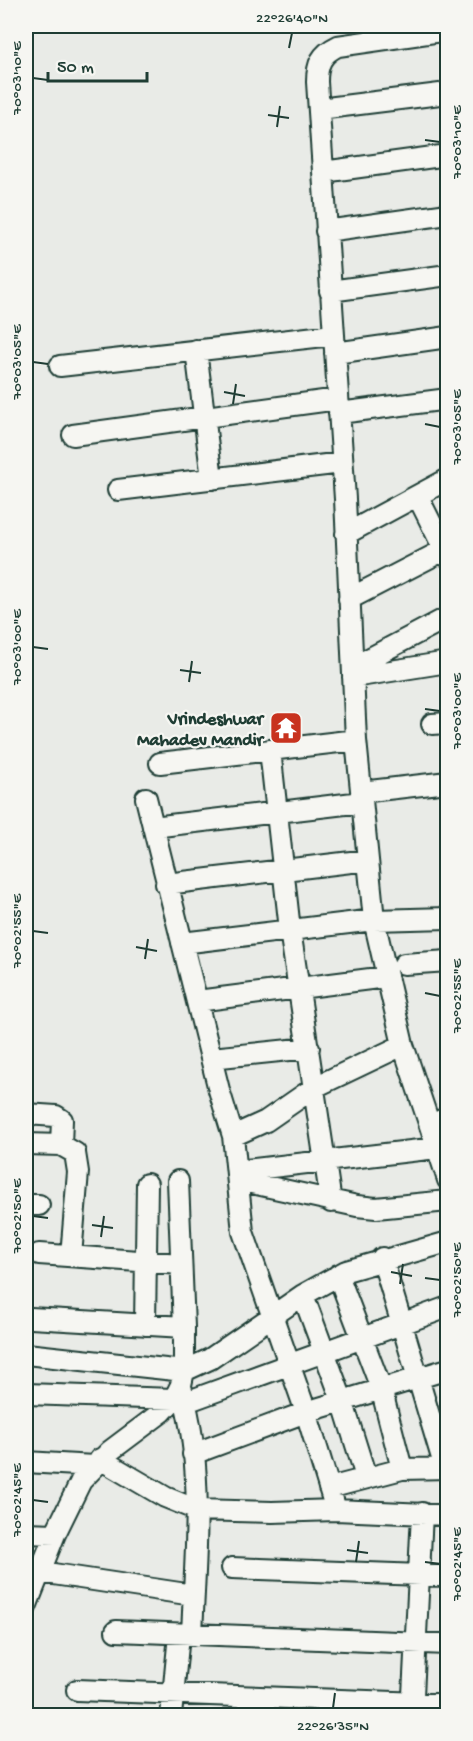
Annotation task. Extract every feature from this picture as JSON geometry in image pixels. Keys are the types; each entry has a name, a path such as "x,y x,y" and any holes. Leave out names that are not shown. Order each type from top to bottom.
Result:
{"street":[{"path":"447,30 344,45 327,51 317,68 342,463 356,740 374,920 403,1045 447,1180"},
{"path":"319,110 447,93"},
{"path":"322,172 447,155"},
{"path":"326,231 447,214"},
{"path":"330,291 447,275"},
{"path":"60,366 196,350 447,337"},
{"path":"196,350 212,479"},
{"path":"74,435 203,417 447,399"},
{"path":"118,490 342,463"},
{"path":"346,534 418,497 447,479"},
{"path":"349,599 446,552 418,497"},
{"path":"353,672 447,617"},
{"path":"353,672 447,662"},
{"path":"160,763 356,740"},
{"path":"270,750 290,930 327,1161 331,1202"},
{"path":"153,827 277,812 447,782"},
{"path":"146,798 166,884 233,1136 243,1232 271,1318 306,1412 336,1510"},
{"path":"166,884 368,860"},
{"path":"182,943 374,920 447,918"},
{"path":"404,964 447,961"},
{"path":"197,1001 386,977"},
{"path":"233,1136 266,1121 315,1087 403,1045"},
{"path":"211,1058 309,1048"},
{"path":"26,1114 56,1116 62,1120 61,1145"},
{"path":"430,1126 447,1117"},
{"path":"26,1144 61,1145 72,1149 77,1163 71,1257"},
{"path":"238,1176 327,1161 436,1148"},
{"path":"238,1176 331,1202 376,1208 447,1201"},
{"path":"171,1716 172,1694 193,1595 197,1510 193,1454 181,1389 184,1327 178,1181"},
{"path":"145,1325 147,1184"},
{"path":"26,1602 75,1489 97,1463 162,1412 210,1359 303,1295 338,1275 382,1258 447,1242"},
{"path":"39,1254 181,1264"},
{"path":"328,1488 402,1469 446,1468 404,1324 382,1258"},
{"path":"338,1275 381,1388 402,1469"},
{"path":"303,1295 326,1352 366,1478"},
{"path":"26,1394 181,1389 289,1365 404,1324 447,1306"},
{"path":"31,1318 184,1327"},
{"path":"26,1354 79,1358 181,1389"},
{"path":"193,1454 306,1412 447,1369"},
{"path":"26,1462 97,1463 165,1497 197,1510 272,1512 336,1510 447,1515"},
{"path":"413,1709 422,1513"},
{"path":"26,1533 55,1534"},
{"path":"232,1568 447,1576"},
{"path":"40,1572 193,1595"},
{"path":"116,1631 447,1644"},
{"path":"77,1690 413,1709 447,1704"}],"place":[{"name":"Vrindeshwar Mahadev Mandir","path":"286,728"}]}
